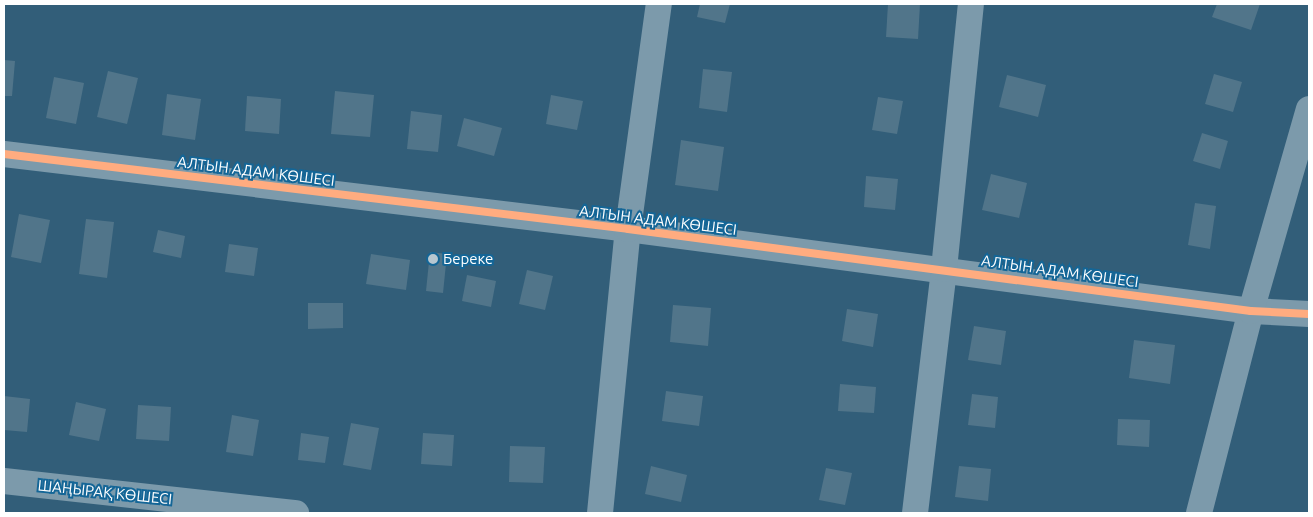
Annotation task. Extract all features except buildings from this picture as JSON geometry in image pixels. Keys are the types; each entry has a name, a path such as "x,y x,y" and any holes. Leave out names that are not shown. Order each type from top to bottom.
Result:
{"street":[{"path":"600,513 628,230 659,4"},
{"path":"915,513 944,269 971,4"},
{"path":"1199,513 1250,311 1309,109"},
{"name":"АЛТЫН АДАМ КӨШЕСІ","path":"4,154 944,269 1250,311 1309,314"},
{"name":"ШАҢЫРАҚ КӨШЕСІ","path":"4,480 296,513"}],"cycle path":[{"path":"4,154 628,229 1251,311 1309,314"}],"place":[{"name":"Береке","path":"433,259"}]}
